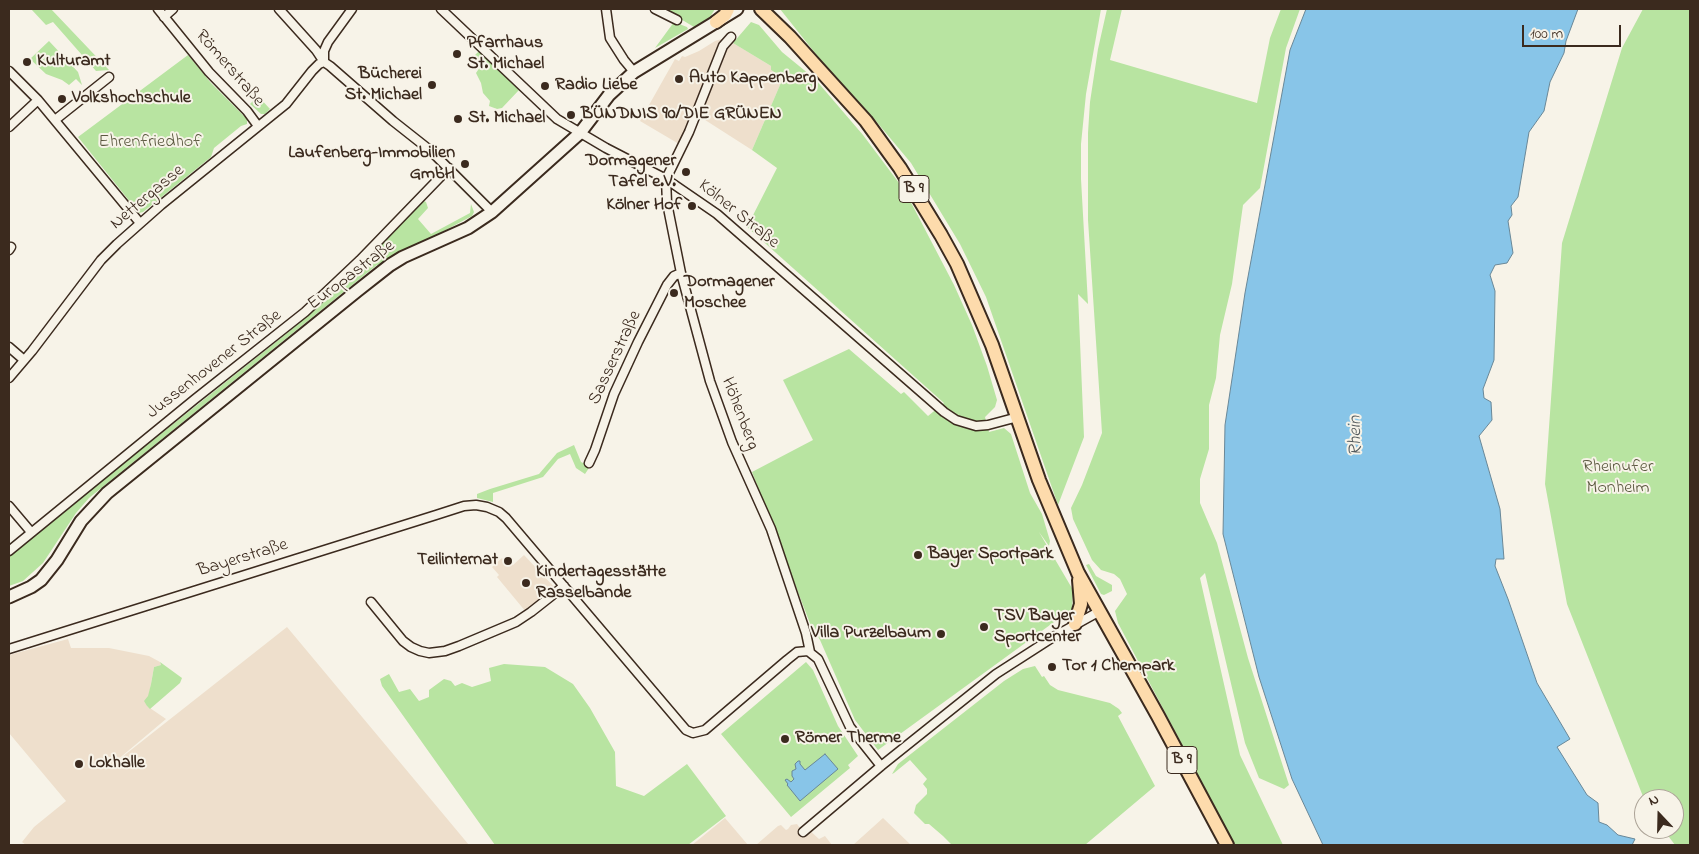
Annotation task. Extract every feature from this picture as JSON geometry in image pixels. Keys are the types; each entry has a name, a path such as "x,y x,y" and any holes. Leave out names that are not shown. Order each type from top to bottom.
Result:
{"main road":[{"path":"716,22 728,9"},
{"name":"Europastraße","path":"9,597 31,587 49,571 81,521 107,492 390,265 403,257 468,228 492,212 580,133 609,95 634,72 737,9"},
{"name":"B 9","path":"761,9 790,37 866,121 921,199 957,264 976,304 1039,480 1078,573 1227,845"},
{"path":"774,9 790,37"},
{"path":"1075,624 1079,616 1081,604 1078,573"}],"street":[{"name":"Römerstraße","path":"158,9 209,72 248,111 258,126"},
{"path":"164,16 173,9"},
{"path":"279,9 316,50 324,62 449,168 492,212"},
{"path":"324,62 324,51 328,42 352,9"},
{"name":"Kölner Straße","path":"441,9 557,119 666,179 716,214 743,235 950,416 976,426 988,425 1018,417"},
{"path":"606,9 610,38 625,62 634,72"},
{"path":"654,9 677,20"},
{"path":"666,179 689,132 723,46 732,37"},
{"name":"Nettergasse","path":"9,378 101,260 140,223 286,104 312,71 324,62"},
{"path":"9,71 38,100 140,223"},
{"path":"55,120 109,77"},
{"path":"9,127 38,100"},
{"name":"Jussenhovener Straße","path":"9,551 305,312 360,260 449,168"},
{"name":"Höhenberg","path":"666,179 667,203 682,273 710,381 732,442 771,529 806,633 810,652"},
{"name":"Sasserstraße","path":"589,463 614,394 638,342 667,285 674,276 682,273"},
{"path":"9,347 24,360"},
{"name":"Bayerstraße","path":"9,648 464,506 476,505 499,512 564,586"},
{"path":"9,506 31,532"},
{"path":"371,602 403,641 411,648 429,653 445,651 516,622 564,586 681,725 693,733 705,730 794,655 803,650 810,652 818,659 824,669 850,727 881,766"},
{"path":"803,832 881,766 996,674 1075,624 1100,611"}],"shaded area":[{"path":"725,38 771,66 771,70 783,78 752,150 691,111 679,144 640,121 675,59 679,61 682,56 685,57 715,41"},
{"name":"Kindertagesstätte Rasselbande","path":"524,555 556,589 526,612 497,577 499,575 492,567 502,558 507,564 510,562 513,565"},
{"path":"287,627 469,845 26,845 22,842 34,827 66,801 9,733 9,655 68,639 71,648 109,648 149,656 160,662 161,665 154,667 147,706 166,719 103,772"},
{"path":"725,818 748,845 692,845"},
{"path":"883,818 911,845 853,845"},
{"path":"797,824 803,832 808,829 819,839 825,836 832,845 756,845 778,826 781,825 786,830 791,825"}],"green space":[{"path":"31,9 51,9 109,70 96,71 53,22 46,25"},
{"path":"664,9 715,9 710,17 694,27"},
{"path":"780,9 1101,9 1086,94 1081,144 1081,179 1088,304 1078,294 1084,437 1058,505 986,297 960,244 911,163 819,58"},
{"path":"1107,9 1122,9 1110,60 1257,103 1270,38 1281,9 1300,9 1286,48 1260,188 1243,205 1232,284 1220,335 1216,378 1209,405 1209,449 1200,479 1200,503 1217,543 1248,658 1289,785 1284,789 1259,778 1245,743 1205,573 1200,578 1240,755 1283,845 1235,845 1118,623 1115,611 1127,594 1120,579 1114,574 1101,570 1092,560 1073,519 1071,508 1102,433 1088,220 1088,133 1090,102 1098,49"},
{"name":"Rheinufer Monheim","path":"1643,9 1690,9 1690,845 1675,845 1670,839 1684,839 1684,789 1640,789 1567,604 1545,484 1562,243 1622,48"},
{"path":"674,22 688,29 655,48"},
{"path":"751,22 759,25 782,52 815,79 863,135 905,191 954,285 972,325 987,366 997,400 995,407 985,417 989,432 1004,428 1011,434 1030,493 1042,514 1050,541 1049,546 1039,532 1073,590 1072,609 878,750 855,720 820,640 811,626 752,472 813,440 783,380 849,349 901,394 904,392 928,416 944,403 747,227 777,168 752,150 783,78 771,70 771,66 733,43"},
{"path":"49,41 78,72 82,85 76,79 69,85 46,74 30,59"},
{"path":"479,51 519,90 502,108 497,109 489,106 490,101 483,93 476,73 480,67 473,57"},
{"name":"Ehrenfriedhof","path":"188,55 211,83 247,119 247,124 241,126 214,148 211,157 143,212 139,213 78,137"},
{"path":"258,96 270,109 265,114 261,114 250,104"},
{"path":"424,201 428,208 418,219 431,234 470,213 471,204 474,212 472,216 377,265 89,498 76,513 43,563 23,581 9,586 9,555 291,330"},
{"path":"574,445 581,462 587,462 591,465 585,474 576,468 570,454 558,459 543,477 493,493 493,502 477,498 477,494 539,474 557,453"},
{"path":"1089,564 1096,576 1112,585 1112,591 1104,595 1101,594 1086,565"},
{"path":"160,662 182,678 180,683 150,709 144,701 148,696 154,667 161,665"},
{"name":"Römer Therme","path":"806,662 813,670 838,726 858,756 848,765 850,768 791,817 721,734"},
{"path":"504,664 545,667 573,684 590,708 615,752 616,786 644,796 687,764 726,816 688,845 495,845 382,686 380,679 389,674 399,692 410,689 419,701 429,697 429,690 444,679 451,681 455,686 462,683 472,687 491,681 489,668"},
{"path":"1035,666 1042,677 1044,676 1050,685 1058,690 1110,703 1119,709 1122,713 1118,716 1155,786 1085,845 952,845 914,813 916,805 927,794 927,789 923,784 927,779 910,760 892,774 898,764 1004,681 1023,669"}],"water":[{"name":"Rhein","path":"1306,9 1578,9 1566,41 1564,53 1550,82 1544,111 1529,132 1518,197 1511,206 1512,215 1508,221 1513,253 1507,263 1495,265 1490,275 1495,291 1494,360 1483,389 1484,398 1491,402 1492,420 1479,436 1500,509 1504,559 1496,559 1495,566 1537,683 1570,739 1557,747 1587,795 1598,803 1599,822 1607,825 1618,835 1635,839 1632,845 1323,845 1292,779 1259,677 1223,534 1225,425 1245,293 1290,50"},
{"path":"825,754 838,769 800,801 785,780 787,779 791,782 794,779 792,771 796,769 795,764 798,761 800,761 805,770"}],"place":[{"name":"Pfarrhaus St. Michael","path":"457,54"},
{"name":"Kulturamt","path":"27,62"},
{"name":"Auto Kappenberg","path":"679,79"},
{"name":"Bücherei St. Michael","path":"432,85"},
{"name":"Radio Liebe","path":"545,86"},
{"name":"Volkshochschule","path":"62,99"},
{"name":"BÜNDNIS 90/DIE GRÜNEN","path":"571,115"},
{"name":"St. Michael","path":"458,119"},
{"name":"Laufenberg-Immobilien GmbH","path":"465,164"},
{"name":"Dormagener Tafel e.V.","path":"686,172"},
{"name":"Kölner Hof","path":"692,206"},
{"name":"Dormagener Moschee","path":"674,293"},
{"name":"Bayer Sportpark","path":"918,555"},
{"name":"Teilinternat","path":"508,561"},
{"name":"Kindertagesstätte Rasselbande","path":"526,583"},
{"name":"TSV Bayer Sportcenter","path":"984,627"},
{"name":"Villa Purzelbaum","path":"941,634"},
{"name":"Tor 1 Chempark","path":"1052,667"},
{"name":"Römer Therme","path":"785,739"},
{"name":"Lokhalle","path":"79,764"}]}
